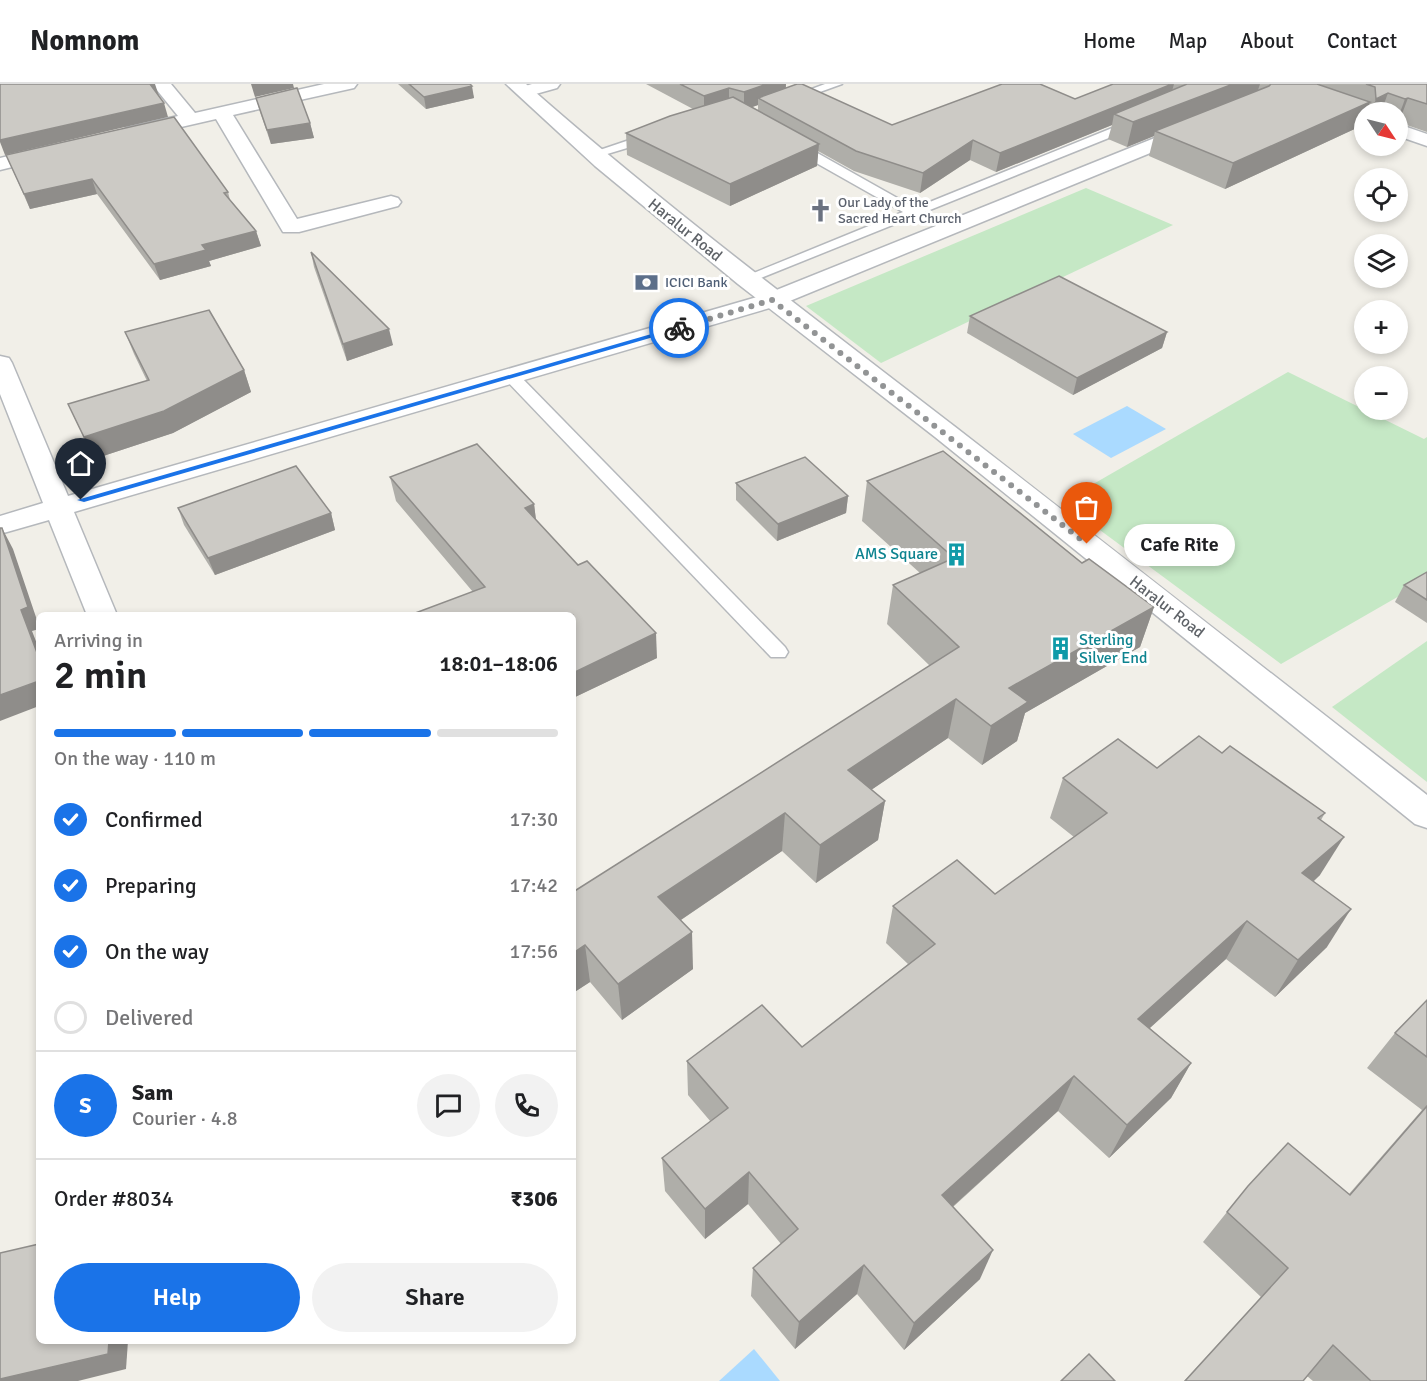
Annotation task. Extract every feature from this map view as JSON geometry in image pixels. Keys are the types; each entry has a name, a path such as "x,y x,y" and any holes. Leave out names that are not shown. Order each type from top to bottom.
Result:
{"street":[{"path":"161,84 190,119"},
{"path":"112,137 348,84"},
{"path":"520,88 551,84"},
{"name":"Haralur Road","path":"520,88 594,154 772,300 944,431 1427,814"},
{"path":"222,113 291,227 391,202"},
{"path":"0,525 772,300 1211,122"},
{"path":"1408,133 1427,140"},
{"path":"0,164 68,148"},
{"path":"0,363 101,612"}],"lane":[{"path":"784,102 836,84"},
{"path":"746,279 1153,115"},
{"path":"594,154 671,130"},
{"path":"781,138 914,213"},
{"path":"511,376 778,652"}],"green space":[{"path":"1086,188 1173,225 881,363 806,306"},
{"path":"1288,372 1354,405 1354,420 1385,420 1424,439 1427,437 1427,580 1281,664 1062,502"},
{"path":"1427,641 1427,782 1332,707"}],"water":[{"path":"1127,406 1166,429 1111,458 1073,434"},
{"path":"754,1349 780,1381 719,1381"}],"building":[{"path":"0,84 150,84 164,103 0,140"},
{"path":"409,84 470,84 472,86 424,97"},
{"path":"680,84 767,84 744,92 729,88 704,96"},
{"path":"802,84 892,125 1002,84 1040,84 1075,99 1113,84 1172,84 1000,153 973,140 923,173 856,151 758,98"},
{"path":"1187,84 1233,84 1133,122 1114,114"},
{"path":"1271,84 1317,84 1370,102 1354,102 1354,109 1233,163 1155,131"},
{"path":"1366,84 1427,84 1427,104 1388,93 1376,99 1375,87"},
{"path":"297,88 310,123 267,130 256,98"},
{"path":"733,97 819,144 730,184 626,133 670,116"},
{"path":"174,117 228,192 224,193 256,231 202,245 206,250 154,264 92,179 24,194 6,155"},
{"path":"311,252 389,329 343,344"},
{"path":"1059,276 1167,332 1077,378 970,316"},
{"path":"209,310 244,370 164,411 84,437 68,404 149,380 125,332"},
{"path":"477,444 534,504 525,508 578,565 587,561 656,633 576,672 576,612 418,612 485,587 390,477"},
{"path":"943,451 1082,563 1089,559 1154,607 1009,688 1028,702 991,726 956,699 848,770 885,801 820,845 785,813 658,897 692,932 618,984 585,945 576,951 576,890 959,647 893,585 954,558 867,481"},
{"path":"805,457 848,496 778,524 736,483"},
{"path":"296,466 331,513 208,558 178,508"},
{"path":"0,528 2,528 28,607 21,610 36,650 36,682 0,695"},
{"path":"1427,572 1427,600 1404,585"},
{"path":"1199,736 1222,753 1230,746 1325,813 1318,818 1344,837 1302,873 1351,909 1298,960 1247,921 1138,1019 1191,1063 1127,1125 1074,1076 942,1195 993,1250 914,1323 864,1265 799,1322 753,1268 798,1229 749,1172 705,1209 662,1158 728,1108 687,1061 762,1005 802,1047 935,944 893,906 957,860 995,894 1107,813 1063,778 1118,739 1157,768"},
{"path":"1427,1000 1427,1057 1395,1033"},
{"path":"1427,1106 1427,1381 1371,1381 1333,1345 1303,1381 1185,1381 1288,1268 1227,1212 1248,1186 1288,1143 1350,1195"},
{"path":"36,1245 36,1344 109,1344 108,1354 0,1379 0,1253"},
{"path":"1089,1354 1115,1381 1061,1381"}],"way so far":[{"path":"679,328 772,300 1087,544"}],"place":[{"name":"Our Lady of the Sacred Heart Church","path":"820,210"},
{"name":"ICICI Bank","path":"647,282"},
{"name":"Cafe Rite","path":"1087,544"},
{"name":"AMS Square","path":"956,554"},
{"name":"Sterling Silver End","path":"1061,649"}],"route":[{"path":"81,500 679,328"}]}
